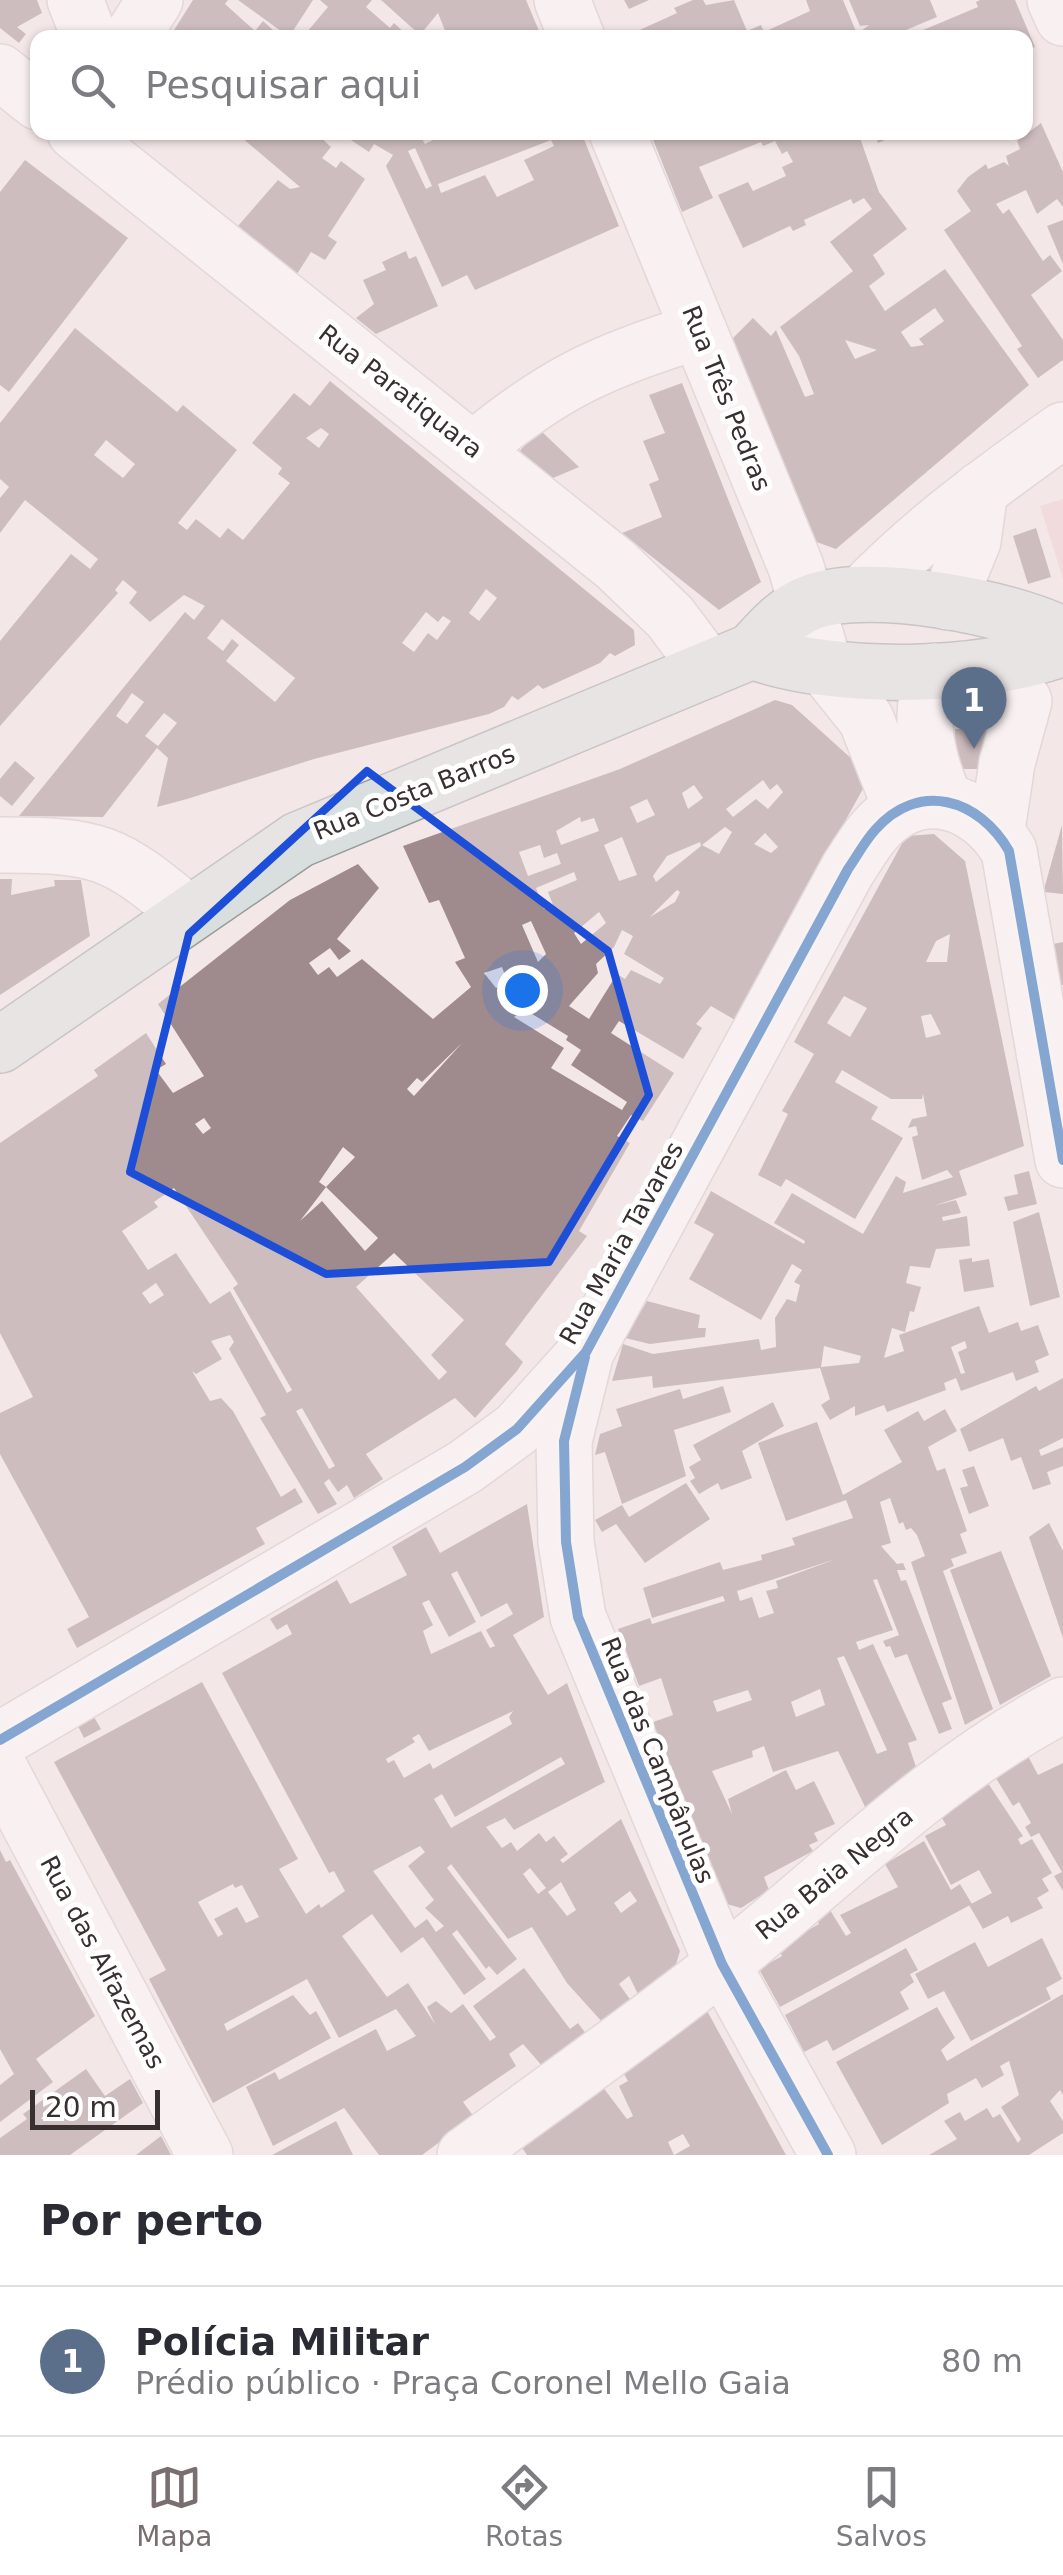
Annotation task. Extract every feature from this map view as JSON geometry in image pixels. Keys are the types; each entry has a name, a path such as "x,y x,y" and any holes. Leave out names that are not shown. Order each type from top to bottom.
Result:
{"main road":[{"name":"Rua Costa Barros","path":"0,1045 298,840 731,660 809,603 862,594 948,602 1022,618 1063,635"},
{"path":"825,668 915,637 934,624 948,602"},
{"path":"731,660 825,668 934,670 1010,664 1063,648"}],"street":[{"path":"75,0 87,30"},
{"path":"137,30 156,0"},
{"path":"562,0 574,30"},
{"path":"1055,0 1063,18"},
{"path":"0,72 30,96"},
{"name":"Rua Paratiquara","path":"85,140 475,448 616,565 670,617 731,660"},
{"name":"Rua Três Pedras","path":"620,140 809,603 825,668"},
{"path":"475,448 534,400 614,357 699,331"},
{"path":"862,594 894,561 980,490 1063,430"},
{"path":"948,602 973,541 980,490"},
{"path":"825,668 866,718 922,803 972,811 997,830 1009,851 1020,896 1063,1160"},
{"path":"922,803 926,704 934,670"},
{"path":"997,830 1007,763 1024,701"},
{"name":"Rua Maria Tavares","path":"0,1740 465,1466 517,1429 586,1352 848,869 875,829 922,803"},
{"path":"0,845 64,845 104,852 146,878 189,914"},
{"name":"Rua das Campânulas","path":"586,1352 564,1441 566,1542 578,1617 722,1964 828,2155"},
{"name":"Rua Baia Negra","path":"465,2155 722,1964 878,1834 1020,1727 1063,1705"},
{"name":"Rua das Alfazemas","path":"0,1769 206,2155"}],"highlighted area":[{"path":"367,771 608,951 649,1095 549,1262 326,1274 130,1172 189,934"}],"shaded area":[{"path":"1063,499 1063,579 1040,506"}],"building":[{"path":"0,0 37,0 42,13 17,27 26,34 19,43 0,28"},
{"path":"193,0 228,0 225,4 254,30 174,30"},
{"path":"238,0 313,0 294,30 279,30"},
{"path":"320,0 372,0 366,7 390,28 394,23 401,30 309,30 328,7"},
{"path":"381,0 526,0 539,30 445,30 438,13 424,30 414,30"},
{"path":"624,0 649,0 629,9"},
{"path":"693,0 703,0 706,5 734,0 747,30 640,30 677,13 674,8"},
{"path":"806,0 843,0 855,30 768,30 810,11"},
{"path":"849,0 930,0 937,17 906,30 862,30 869,25 860,26"},
{"path":"1015,0 1028,30 923,30 978,7 976,2"},
{"path":"263,21 273,30 256,30"},
{"path":"1041,123 1063,172 1063,207 1057,199 1037,214 1026,190 996,204 1003,214 1009,209 1043,261 1050,255 1062,271 1031,295 1063,340 1063,360 1038,378 1017,349 1022,346 944,230 971,211 957,191 968,177 986,164 988,169 1004,162 1009,166 1006,156 1020,149 1018,140 1033,140 1033,129"},
{"path":"244,140 324,140 331,147 322,158 336,168 341,161 365,179 328,236 337,242 325,260 311,252 297,274 238,226 278,180 290,189 300,187"},
{"path":"351,140 423,140 425,144 433,140 551,140 584,140 619,226 475,290 467,275 442,287 386,166 393,155 374,144 369,152","holes":["551,140 554,146 524,160 534,180 497,197 485,175 441,193 438,184","415,148 432,186 426,189 408,151"]},
{"path":"653,140 861,140 879,192 907,229 873,255 885,274 869,286 885,311 945,269 1029,385 836,549 811,540 733,338 753,318 771,336 776,330 805,397 814,394 799,356 780,327 853,271 830,242 872,209 864,198 853,204 851,199 804,220 806,225 793,231 790,226 743,248 718,195 748,182 753,191 786,176 782,167 793,162 787,151 782,154 775,141 763,146 761,142 699,167 713,198 682,212","holes":["935,308 944,321 919,339 924,345 911,347 901,332","845,340 877,350 855,359"]},
{"path":"25,160 128,238 9,392 0,385 0,192"},
{"path":"1063,220 1063,264 1047,226"},
{"path":"406,251 409,259 416,256 438,306 376,334 356,318 374,304 363,280 386,270 382,262"},
{"path":"75,328 177,412 183,405 237,450 178,523 187,530 196,519 220,538 228,528 243,540 290,483 278,474 282,468 252,443 294,393 310,406 330,381 634,630 635,645 615,656 610,653 600,663 543,689 538,685 518,700 512,696 504,707 489,714 314,759 157,807 168,758 157,748 103,817 19,816 185,612 194,620 205,606 184,595 150,622 129,603 137,592 123,580 115,590 118,593 0,726 0,641 71,554 90,569 98,559 25,500 0,533 0,498 9,487 0,479 0,423","holes":["321,428 329,434 319,448 306,438","106,440 135,464 123,478 94,455","486,589 497,598 479,621 469,613","426,612 438,622 443,616 451,621 437,640 428,633 414,652 402,643","222,619 295,678 275,702 226,661 239,645 232,639 223,651 207,638","132,693 144,702 127,724 116,716","164,713 177,723 158,746 145,736"]},
{"path":"682,383 761,582 719,610 622,533 662,517 649,484 659,480 643,441 665,433 649,395"},
{"path":"538,428 579,467 553,478 520,451"},
{"path":"1036,528 1051,577 1028,584 1013,536"},
{"path":"775,700 792,705 863,769 864,787 735,1020 711,1006 696,1024 702,1028 683,1059 619,1021 611,1033 674,1073 643,1121 631,1115 617,1136 630,1143 579,1231 587,1236 505,1344 523,1362 475,1418 455,1398 366,1454 383,1479 354,1498 347,1485 338,1492 329,1479 324,1483 337,1504 318,1514 260,1418 266,1415 229,1349 234,1342 230,1335 211,1341 222,1359 196,1374 192,1371 210,1401 221,1398 233,1411 281,1497 295,1488 303,1502 256,1528 265,1544 77,1648 67,1629 89,1617 0,1454 0,1413 33,1397 0,1333 0,1143 98,1076 94,1070 146,1033 166,1064 156,1070 173,1093 204,1076 158,1004 290,900 358,864 379,888 337,939 351,951 339,960 330,948 309,963 318,975 329,967 337,977 362,959 433,1019 471,987 455,962 465,958 439,900 429,903 403,846 620,769","holes":["763,780 770,790 777,784 783,792 768,809 756,799 733,817 726,809","694,785 703,798 688,809 682,793","647,799 655,815 637,823 630,807","580,817 581,822 594,818 599,831 561,845 556,831","725,827 732,832 719,854 702,845","765,833 778,847 771,853 754,844","622,837 637,875 619,881 604,845","700,842 701,846 656,882 653,876 667,856","540,845 544,858 557,853 561,864 528,876 519,852","574,872 577,880 548,892 553,905 544,909 536,888","677,890 680,892 675,902 650,917","599,912 606,923 581,944 574,933","531,921 546,954 538,962 522,925","622,930 633,936 624,954 664,978 660,984 631,970 625,979 617,974 589,1019 569,1006 598,973 596,964 614,947","502,967 507,981 496,988 484,973","524,1009 568,1036 566,1040 581,1050 571,1065 627,1102 622,1110 551,1068 564,1048 514,1017","462,1043 414,1096 407,1089 417,1078 422,1082","204,1118 211,1128 203,1134 195,1124","343,1147 355,1157 326,1187 319,1182","326,1187 378,1238 365,1251 322,1201 300,1221","174,1188 238,1284 233,1288 292,1390 287,1393 230,1291 210,1304 176,1253 148,1270 122,1231 158,1207 154,1202","394,1253 464,1320 431,1355 447,1372 439,1380 356,1287","156,1283 164,1295 150,1304 142,1293","302,1408 335,1466 329,1469 296,1411"]},
{"path":"955,729 993,729 993,769 955,769"},
{"path":"15,761 35,778 12,806 0,796 0,779"},
{"path":"1062,825 1063,894 1044,892 1044,889"},
{"path":"934,834 965,861 1024,1146 959,1171 967,1195 933,1206 956,1200 961,1213 942,1217 943,1221 967,1216 970,1246 936,1249 930,1268 910,1266 906,1283 921,1287 914,1312 910,1311 905,1332 892,1328 884,1358 904,1351 899,1335 979,1306 989,1333 1018,1322 1021,1331 1038,1325 1049,1355 1035,1361 1039,1372 1016,1381 1013,1372 961,1391 956,1378 944,1383 946,1390 887,1412 884,1405 855,1416 855,1406 830,1420 821,1405 830,1399 820,1368 653,1388 652,1376 612,1381 623,1344 653,1354 759,1339 761,1350 776,1347 775,1318 787,1299 796,1302 800,1285 794,1282 802,1270 792,1264 761,1320 689,1279 714,1234 694,1223 711,1191 804,1244 805,1241 774,1223 792,1193 863,1234 896,1176 906,1182 903,1193 953,1177 947,1170 922,1180 912,1137 918,1135 916,1126 908,1128 912,1119 927,1116 923,1094 922,1099 891,1099 842,1070 835,1082 878,1107 871,1119 903,1138 855,1219 786,1179 781,1187 758,1175 788,1114 782,1111 814,1054 794,1042 906,836","holes":["950,934 947,962 926,962 936,941","844,996 867,1008 850,1037 827,1023","931,1014 941,1034 926,1038 921,1016","965,1341 967,1348 958,1352 965,1373 961,1374 951,1347","824,1346 861,1356 859,1363 821,1367"]},
{"path":"0,879 12,879 11,895 55,886 54,880 81,880 90,936 0,995"},
{"path":"1063,942 1063,985 1061,985 1053,944"},
{"path":"1029,1171 1037,1204 1008,1211 1004,1197 1018,1194 1014,1175"},
{"path":"1039,1212 1060,1297 1030,1306 1013,1222"},
{"path":"972,1258 972,1262 989,1259 994,1287 964,1292 959,1260"},
{"path":"647,1301 700,1315 698,1328 706,1328 705,1337 650,1344 625,1338"},
{"path":"1063,1378 1063,1438 1039,1450 1041,1456 1063,1447 1063,1466 1047,1472 1051,1484 1033,1490 1021,1457 1011,1461 1003,1438 969,1452 960,1429 1036,1386 1039,1391"},
{"path":"723,1386 731,1412 674,1430 686,1476 622,1504 605,1452 595,1455 600,1434 622,1426 616,1409 680,1389 683,1399"},
{"path":"773,1402 784,1426 742,1451 752,1478 721,1490 718,1483 699,1494 690,1481 695,1478 689,1467 701,1460 693,1445"},
{"path":"945,1409 957,1431 928,1447 937,1471 945,1468 967,1531 960,1534 967,1553 951,1559 954,1566 943,1571 993,1709 965,1725 911,1562 925,1556 917,1535 911,1528 906,1530 903,1522 899,1524 890,1498 880,1502 891,1543 881,1546 906,1570 897,1570 901,1581 906,1580 952,1699 942,1703 952,1729 939,1734 907,1654 895,1658 890,1646 886,1647 883,1641 899,1635 877,1579 873,1580 893,1630 856,1642 859,1650 873,1644 917,1740 908,1743 917,1770 868,1813 838,1751 773,1772 764,1746 752,1751 753,1757 712,1771 732,1814 728,1799 786,1770 796,1790 814,1781 835,1824 814,1833 818,1841 809,1845 813,1851 764,1877 769,1890 741,1908 719,1902 653,1722 673,1715 661,1678 639,1686 618,1629 650,1618 652,1624 725,1601 723,1596 652,1618 643,1588 720,1562 723,1570 762,1560 761,1555 795,1545 792,1538 853,1518 846,1500 786,1521 758,1443 817,1422 843,1495 902,1462 884,1430 918,1411 924,1421","holes":["836,1559 776,1581 778,1588 766,1591 774,1613 759,1618 752,1597 740,1601 737,1591","844,1656 887,1750 877,1754 837,1658","820,1689 825,1705 796,1717 791,1702","748,1690 752,1700 717,1712 713,1701"]},
{"path":"974,1466 989,1506 969,1514 960,1488 968,1486 962,1470"},
{"path":"686,1483 710,1519 645,1563 616,1524 602,1532 595,1520 622,1505 629,1517"},
{"path":"527,1504 544,1617 513,1635 548,1695 567,1683 605,1782 514,1830 505,1818 486,1827 502,1848 511,1842 517,1851 539,1833 546,1842 554,1836 568,1854 560,1860 563,1863 621,1819 680,1951 674,1971 639,1996 629,1976 619,1984 632,2002 603,2023 567,1983 532,1927 508,1939 451,1864 447,1868 517,1959 497,1975 489,1966 486,1969 457,1930 452,1934 486,1979 464,1995 423,1937 401,1953 372,1914 342,1936 387,1997 408,1983 435,2024 427,2007 436,2001 451,2013 463,2004 490,2041 496,2037 473,2006 524,1968 570,2029 578,2023 587,2035 543,2067 523,2044 509,2054 516,2066 463,2102 474,2117 422,2155 379,2155 344,2108 273,2146 246,2087 275,2072 279,2080 376,2029 387,2051 416,2036 396,2009 339,2038 307,1979 224,2024 227,2031 293,1995 310,2015 316,2011 331,2038 213,2103 149,1979 166,1970 54,1762 202,1682 298,1859 279,1869 306,1914 319,1904 321,1908 345,1891 334,1871 329,1873 222,1673 292,1634 287,1624 277,1630 270,1619 337,1580 350,1604 407,1575 392,1547 426,1527 440,1553","holes":["457,1571 481,1617 507,1603 513,1614 486,1630 495,1646 490,1648 481,1631 431,1654 423,1631 433,1625 422,1603 429,1600 449,1637 476,1622 451,1574","513,1711 509,1717 512,1724 433,1769 430,1763 404,1778 394,1760 388,1763 386,1759 415,1742 412,1738 419,1734 429,1751","561,1757 565,1764 451,1828 434,1799 442,1794 455,1817","420,1846 425,1852 408,1866 434,1900 425,1908 444,1926 436,1932 427,1919 415,1928 373,1871","530,1868 546,1888 538,1894 523,1874","561,1882 576,1910 567,1916 548,1892","233,1884 235,1888 242,1885 259,1917 246,1923 237,1907 214,1919 223,1934 218,1937 198,1902","630,1891 637,1901 621,1913 614,1903"]},
{"path":"1049,1523 1063,1551 1063,1638 1029,1537"},
{"path":"1001,1551 1051,1676 1000,1705 950,1570"},
{"path":"94,1717 101,1729 84,1738 78,1726"},
{"path":"1027,1754 1038,1775 1063,1763 1063,1891 1054,1876 1062,1872 1039,1833 1031,1837 1025,1827 1031,1823 1019,1802 1013,1806 994,1775"},
{"path":"986,1780 1023,1836 1018,1839 1021,1845 1032,1839 1052,1873 1042,1879 1049,1891 1037,1898 1043,1908 1011,1923 1008,1916 983,1929 969,1905 992,1893 979,1870 951,1885 925,1836 946,1825 939,1813"},
{"path":"924,1841 951,1890 960,1884 972,1904 780,2007 759,1969 782,1956 778,1947 819,1924 813,1911 825,1902 846,1936 851,1933 840,1915 898,1887 885,1864"},
{"path":"0,1850 6,1862 10,1860 95,2016 36,2059 53,2082 0,2122 0,2085 14,2074 0,2049"},
{"path":"1042,1938 1062,1979 1046,1988 1051,1999 971,2041 944,1991 928,1999 915,1974 975,1942 988,1967"},
{"path":"906,1948 918,1970 910,1974 914,1982 900,1992 909,2009 833,2051 827,2040 804,2052 785,2015"},
{"path":"1063,1994 1063,2095 1060,2090 1050,2101 1063,2121 1063,2133 1029,2155 929,2155 957,2139 944,2121 960,2112 965,2121 987,2108 993,2118 1000,2114 1018,2143 1021,2139 1001,2107 1019,2095 1009,2061 1000,2066 1004,2075 982,2088 976,2078 947,2094 949,2103 882,2145 836,2062 937,2007 955,2038 941,2050 947,2061"},
{"path":"706,2009 786,2155 674,2155 527,2155 518,2142 596,2078 627,2119 633,2116 619,2086 628,2081 620,2067","holes":["683,2134 690,2146 674,2155 668,2142"]},
{"path":"86,2069 105,2096 130,2079 143,2103 70,2155 0,2155 0,2138 27,2119 23,2114"},
{"path":"336,2121 353,2155 272,2155"},
{"path":"161,2136 171,2155 136,2155"}],"cycle path":[{"path":"0,1740 465,1467 517,1429 586,1352 848,869 875,830 892,814 910,805 929,801 965,808 982,819 1009,851 1063,1160"},
{"path":"585,1357 564,1441 566,1542 578,1617 722,1964 828,2155"}],"place":[{"name":"Polícia Militar","path":"974,749"}]}
